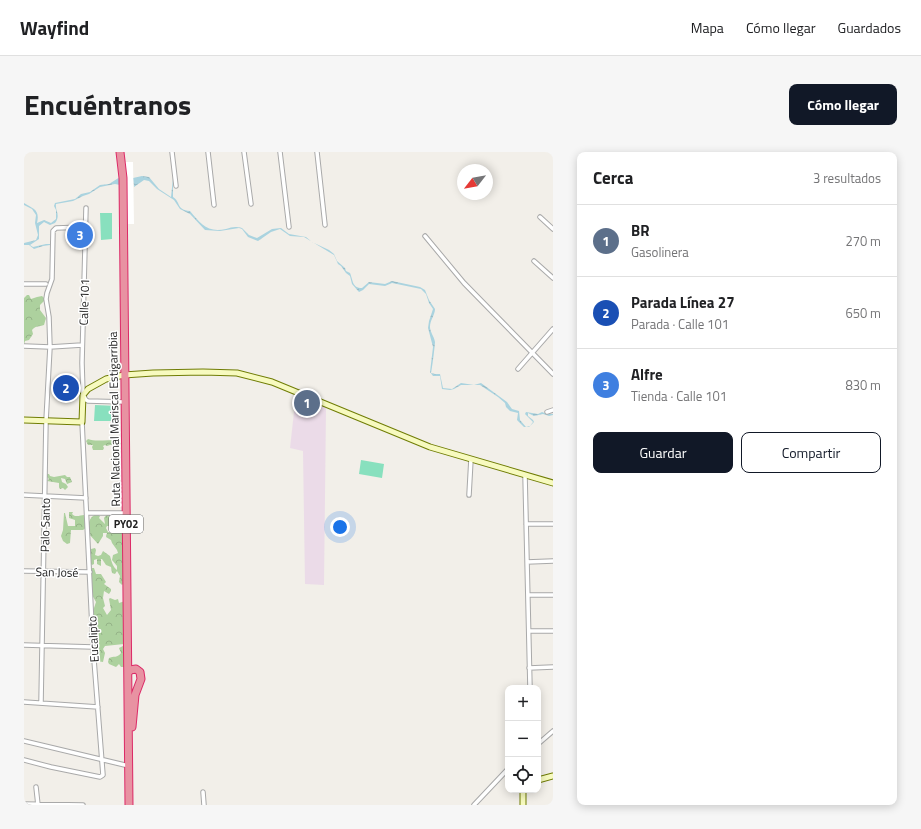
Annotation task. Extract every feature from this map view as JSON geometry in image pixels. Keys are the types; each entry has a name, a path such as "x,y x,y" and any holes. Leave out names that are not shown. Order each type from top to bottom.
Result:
{"highway":[{"name":"Ruta Nacional Mariscal Estigarribia","path":"120,152 123,178 126,375 130,671 129,805"},
{"name":"Ruta Nacional Mariscal Estigarribia","path":"125,152 127,177 125,402 126,513 133,805"}],"main road":[{"path":"24,420 82,422 83,395 88,389 106,379 126,375 203,372 237,373 272,382 430,447 553,483"},
{"path":"541,779 553,776"},
{"path":"523,793 523,805"}],"street":[{"path":"172,152 176,186"},
{"path":"208,152 214,205"},
{"path":"244,152 251,204"},
{"path":"280,152 288,227"},
{"path":"316,152 325,224"},
{"name":"Calle 101","path":"83,395 82,345 86,208"},
{"path":"540,217 553,229"},
{"name":"Palo Santo","path":"42,703 46,421 50,347 49,317 46,293 52,279 53,230 56,228 86,227"},
{"path":"425,236 464,283 553,374"},
{"path":"534,261 553,278"},
{"path":"24,284 46,284"},
{"path":"518,369 553,329"},
{"path":"24,346 50,347 82,345"},
{"path":"83,395 88,401 125,402"},
{"path":"547,412 553,410"},
{"name":"Eucalipto","path":"24,760 100,777 103,775 93,647 82,422"},
{"path":"469,495 471,459"},
{"path":"525,475 530,685"},
{"path":"24,495 86,498"},
{"path":"87,513 126,513"},
{"path":"526,524 553,524"},
{"path":"527,562 553,561"},
{"name":"San José","path":"24,571 90,572"},
{"path":"528,595 553,595"},
{"path":"529,631 553,631"},
{"path":"24,645 93,647"},
{"path":"529,668 553,667"},
{"path":"24,702 98,707"},
{"path":"541,741 553,731"},
{"path":"24,741 129,766"},
{"path":"474,805 505,772"},
{"path":"36,787 38,805"},
{"path":"203,792 204,805"},
{"path":"24,804 83,805"}],"shaded area":[{"path":"296,394 326,408 324,585 305,584 303,451 290,448"}],"green space":[{"path":"100,213 112,213 112,239 101,240"},
{"path":"29,295 31,299 42,296 44,298 44,301 40,305 40,310 46,318 44,325 33,328 33,334 29,340 25,341 24,345 24,298"},
{"path":"95,405 118,406 118,421 94,421"},
{"path":"88,439 113,440 121,443 118,447 116,445 105,445 103,446 103,450 93,450 93,445 88,445 86,441"},
{"path":"361,460 384,464 382,478 359,474"},
{"path":"47,474 54,477 65,475 70,477 72,482 67,484 65,479 61,478 62,482 68,487 65,490 63,488 60,489 59,483 47,481 49,479"},
{"path":"69,512 73,512 72,514 75,516 84,515 86,521 85,525 87,527 83,530 71,530 70,543 67,544 63,541 61,536 63,530 64,513 68,526 75,526 75,520 69,518"},
{"path":"97,514 105,524 104,518 107,514 112,514 117,524 114,526 107,526 106,528 108,532 111,533 115,531 117,525 123,526 122,585 119,582 120,576 117,571 115,574 112,573 111,567 106,565 102,559 101,566 97,564 97,559 94,560 94,564 91,564 91,549 95,548 95,555 101,555 103,551 110,556 114,568 117,570 117,566 112,560 113,555 118,553 111,540 106,537 107,533 103,533 103,536 98,544 88,533 88,524 90,519"},
{"path":"92,568 94,568 96,574 101,574 106,582 104,584 111,589 109,594 104,591 103,598 105,606 103,608 107,615 111,610 110,598 115,600 118,599 119,603 125,601 126,638 124,644 105,646 103,649 105,653 103,662 97,661 97,647 94,646 94,635 96,632 93,627 93,623 95,621 92,614 96,602 92,595"},
{"path":"123,646 125,648 124,667 121,667 119,664 116,667 109,664 109,658 120,655 121,653 119,648"}],"water":[{"path":"142,176 149,177 159,189 171,197 173,178 173,197 183,209 190,211 201,223 214,230 240,227 249,235 257,238 272,229 281,228 289,234 306,237 311,241 304,237 290,236 280,229 271,232 258,241 248,237 242,229 239,228 220,231 205,230 190,214 180,209 174,200 157,189 149,181 144,180 134,187 133,178"},
{"path":"120,177 120,185 115,184 100,187 73,201 56,204 58,218 55,223 50,225 44,222 39,226 39,239 30,245 33,247 51,244 51,267 50,245 34,249 29,245 24,245 24,243 36,240 38,235 35,223 36,215 32,209 24,205 24,203 35,210 37,213 37,223 44,220 51,223 56,219 55,203 75,199 81,194 90,192 100,185 109,184"},
{"path":"314,243 334,254 337,261 345,268 346,271 350,273 356,287 362,288 369,282 385,284 392,281 420,287 425,290 435,309 430,327 435,342 431,373 440,374 443,388 452,389 461,383 474,385 461,385 450,390 442,389 440,376 433,376 430,372 433,347 428,328 433,309 426,294 421,289 392,283 385,286 369,284 359,292 352,284 350,276 338,264 334,255"},
{"path":"481,383 507,402 512,409 519,411 520,420 526,427 524,427 517,420 518,413 510,411 506,407 505,403 480,385 474,385"},
{"path":"526,412 553,414 549,416 543,414 534,416 528,413 528,416 534,422 530,426 533,422 525,414"}],"pier":[{"path":"119,162 133,162 134,224 120,224"}],"place":[{"name":"Alfre","path":"80,235"},
{"name":"Parada Línea 27","path":"66,388"},
{"name":"BR","path":"307,403"}]}
